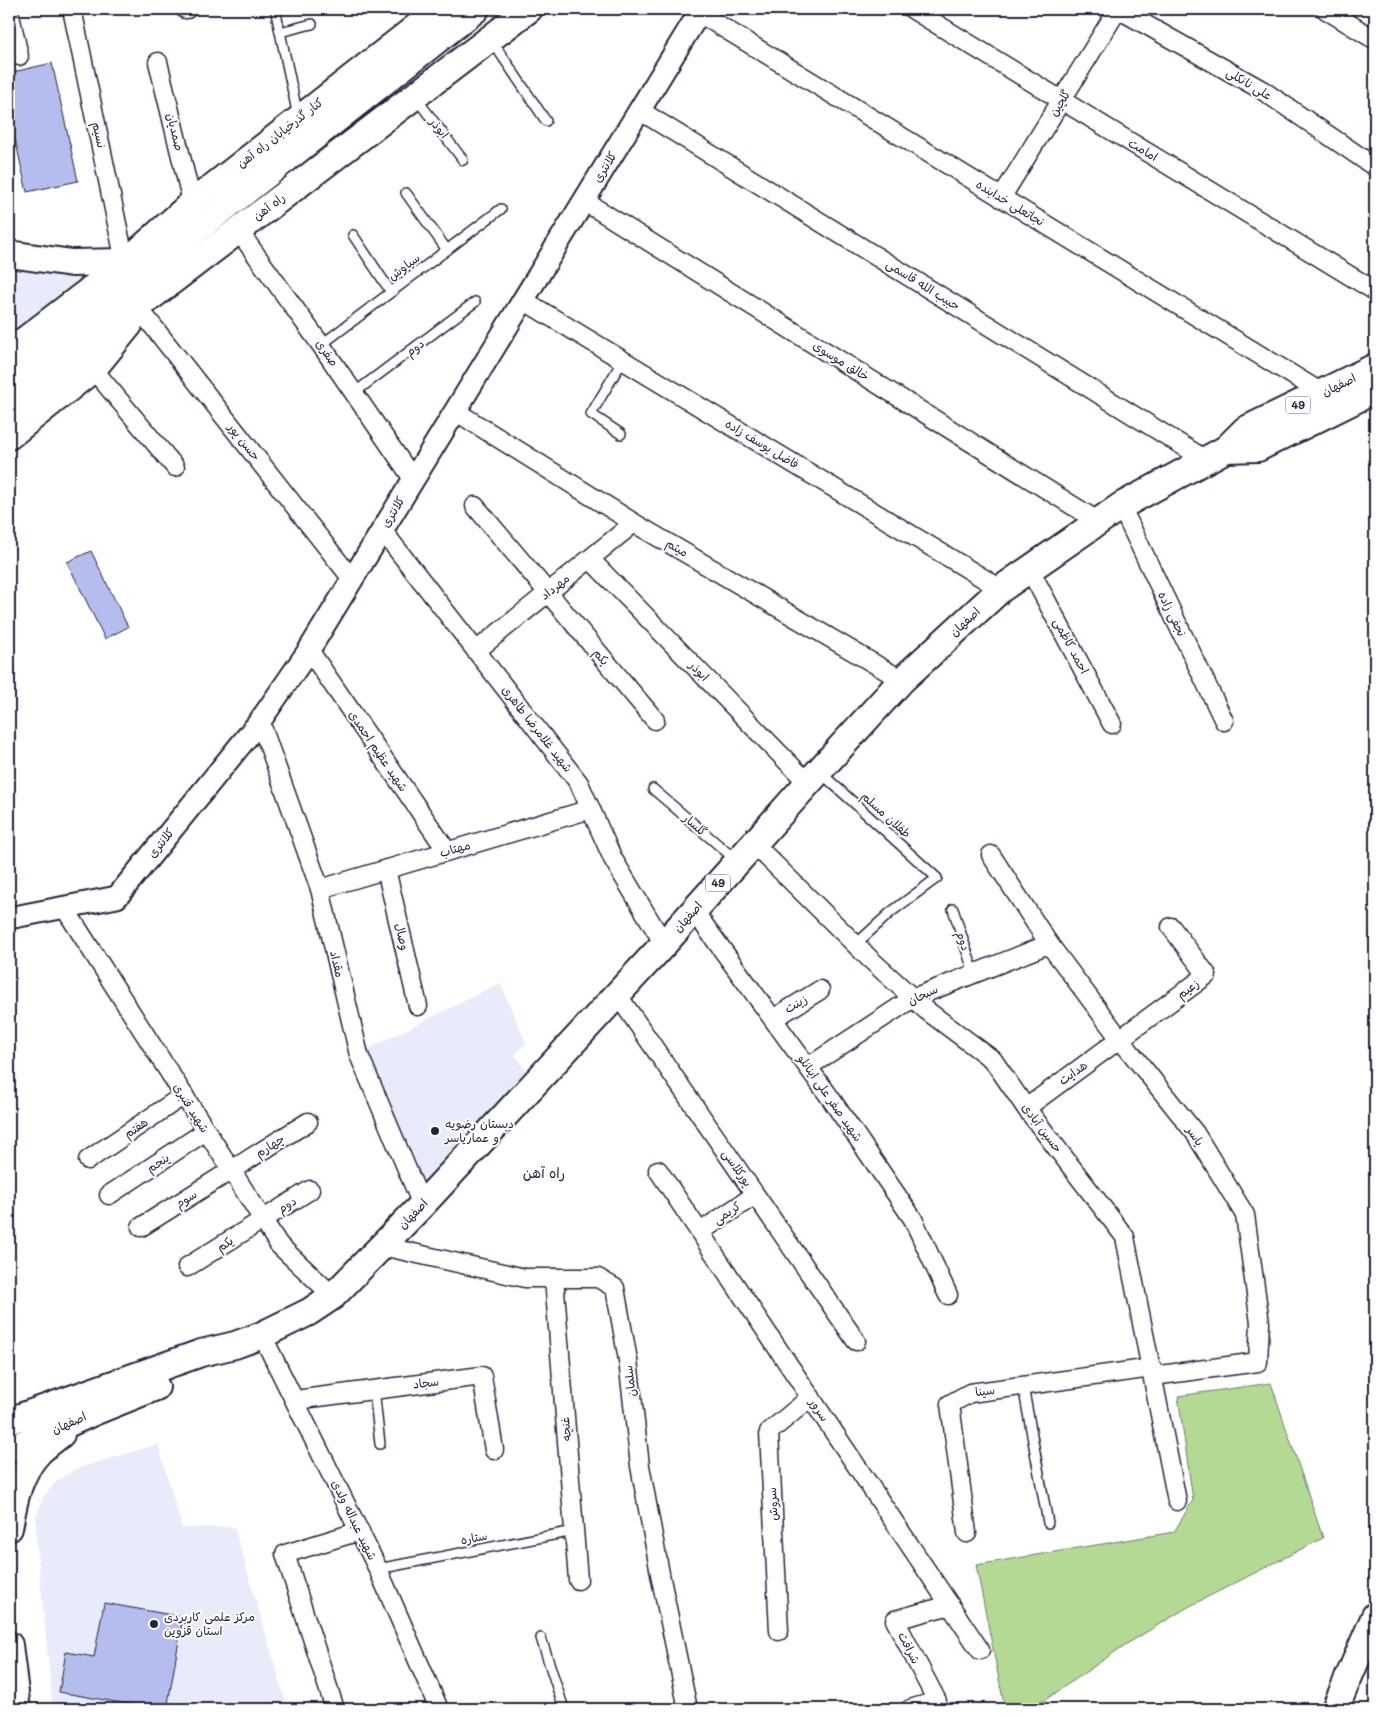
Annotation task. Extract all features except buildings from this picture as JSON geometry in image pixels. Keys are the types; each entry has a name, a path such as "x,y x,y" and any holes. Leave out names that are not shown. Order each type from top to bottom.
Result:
{"main road":[{"name":"کنار گذرخیابان راه آهن","path":"9,351 130,269 192,202 438,9"},
{"path":"9,378 130,269 476,9"},
{"name":"راه آهن","path":"9,405 528,9"},
{"path":"9,254 130,269"},
{"path":"9,436 93,369 129,325 137,306"},
{"name":"اصفهان","path":"9,1421 201,1353 235,1346 309,1312 333,1296 422,1205 618,994 902,680 1001,589 1121,506 1216,454 1245,430 1375,367"},
{"name":"اصفهان","path":"1216,454 1258,448 1375,390"},
{"name":"اصفهان","path":"9,1450 96,1411 210,1366 235,1346"},
{"path":"9,1528 16,1491 28,1467 39,1452 77,1420"},
{"path":"1335,1709 1375,1616"},
{"path":"9,1645 17,1709"}],"street":[{"name":"نسیم","path":"72,9 130,269"},
{"name":"امامت","path":"912,9 1375,291"},
{"name":"گلچین","path":"1001,198 1118,9"},
{"name":"علی نانکلی","path":"1118,9 1262,90 1375,167"},
{"path":"1325,9 1372,38"},
{"path":"9,10 19,56"},
{"name":"کلانتری","path":"9,918 117,897 260,720 309,650 698,11"},
{"name":"نجاتعلی خدابنده","path":"698,11 1322,393"},
{"name":"صمدیان","path":"158,62 192,202"},
{"name":"حبیب الله قاسمی","path":"639,110 1216,454"},
{"name":"خالق موسوی","path":"584,201 1099,522"},
{"name":"صفری","path":"238,230 321,345 413,479"},
{"name":"فاضل یوسف زاده","path":"523,300 1001,589"},
{"name":"حسن پور","path":"137,306 352,579"},
{"path":"93,369 175,467"},
{"name":"میثم","path":"455,411 634,523 902,680"},
{"path":"475,506 547,593"},
{"name":"نجفی زاده","path":"1121,506 1224,721"},
{"name":"مهرداد","path":"476,651 634,523"},
{"name":"شهید غلامرضا طاهری","path":"382,530 579,783 613,859 664,944"},
{"name":"ابوذر","path":"590,559 813,777"},
{"name":"احمد کاظمی","path":"1029,568 1112,724"},
{"name":"یکم","path":"547,593 655,720"},
{"name":"شهید عظیم احمدی","path":"309,650 447,852"},
{"name":"مقداد","path":"260,720 320,889 359,1055 422,1205"},
{"name":"مهتاب","path":"320,889 591,809"},
{"name":"حسین آبادی","path":"746,853 855,945 913,998 993,1060 1026,1108 1125,1237 1177,1501"},
{"name":"یاسر","path":"991,855 1049,944 1120,1039 1195,1133 1246,1215 1260,1322 1258,1362 1153,1372"},
{"name":"وصال","path":"386,869 418,1006"},
{"name":"شهید قنبری","path":"64,907 279,1245 333,1296"},
{"name":"شهید صفر علی اینانلو","path":"694,911 808,1067 913,1219 948,1295"},
{"name":"زعیم","path":"1120,1039 1207,975 1170,927"},
{"name":"سبحان","path":"808,1067 913,998 1049,944"},
{"name":"زینت","path":"773,1019 820,990"},
{"name":"پورکلاسی","path":"618,994 856,1341"},
{"name":"هدایت","path":"1026,1108 1120,1039"},
{"name":"هفتم","path":"88,1160 184,1095"},
{"name":"چهارم","path":"232,1170 308,1122"},
{"name":"پنجم","path":"109,1195 206,1131"},
{"name":"سوم","path":"141,1227 232,1170"},
{"name":"سرور","path":"658,1170 980,1650"},
{"name":"دوم","path":"264,1220 310,1190"},
{"name":"کریمی","path":"700,1232 755,1195"},
{"name":"یکم","path":"187,1267 264,1220"},
{"name":"سلمان","path":"382,1246 525,1278 598,1278 615,1288 628,1360 640,1466 660,1579 688,1709"},
{"name":"غنچه","path":"554,1278 578,1580"},
{"name":"شهید عبداله ولدی","path":"262,1335 378,1568 439,1709"},
{"name":"سینا","path":"967,1533 950,1404 970,1393 1153,1372"},
{"name":"سجاد","path":"295,1400 482,1376 494,1450"},
{"name":"سروش","path":"779,1630 769,1432 811,1397"},
{"path":"335,1709 285,1554 360,1531"},
{"name":"شرافت","path":"910,1709 937,1701 895,1620 950,1605"}],"lane":[{"path":"276,12 299,119"},
{"path":"280,32 312,24"},
{"path":"490,38 546,121"},
{"name":"ابوذر","path":"415,97 463,160"},
{"path":"406,193 447,250"},
{"name":"سیاوش","path":"321,345 501,209"},
{"path":"353,235 391,292"},
{"name":"دوم","path":"354,393 476,302"},
{"path":"621,434 591,414 623,360"},
{"name":"طفلان مسلم","path":"813,777 937,878 891,912 855,945"},
{"name":"گلسار","path":"653,789 746,853"},
{"name":"دوم","path":"952,909 974,973"},
{"path":"1023,1386 1048,1523"},
{"path":"374,1390 380,1444"},
{"name":"ستاره","path":"378,1568 574,1531"},
{"path":"541,1638 564,1709"}],"shaded area":[{"path":"9,254 125,262 9,351"},
{"name":"دبستان رضویه و عماریاسر","path":"500,983 526,1043 515,1054 529,1075 419,1186 364,1051"},
{"name":"مرکز علمی کاربردی استان قزوین","path":"158,1444 182,1528 234,1527 288,1709 53,1709 36,1538 36,1516 44,1496 58,1480 76,1469"}],"green space":[{"path":"1271,1383 1323,1538 1190,1606 1125,1645 1032,1709 1005,1709 976,1565 1174,1532 1193,1500 1178,1396"}],"place":[{"name":"دبستان رضویه و عماریاسر","path":"435,1131"},
{"name":"مرکز علمی کاربردی استان قزوین","path":"154,1624"}],"district":[{"name":"راه آهن","path":"544,1173"}]}
